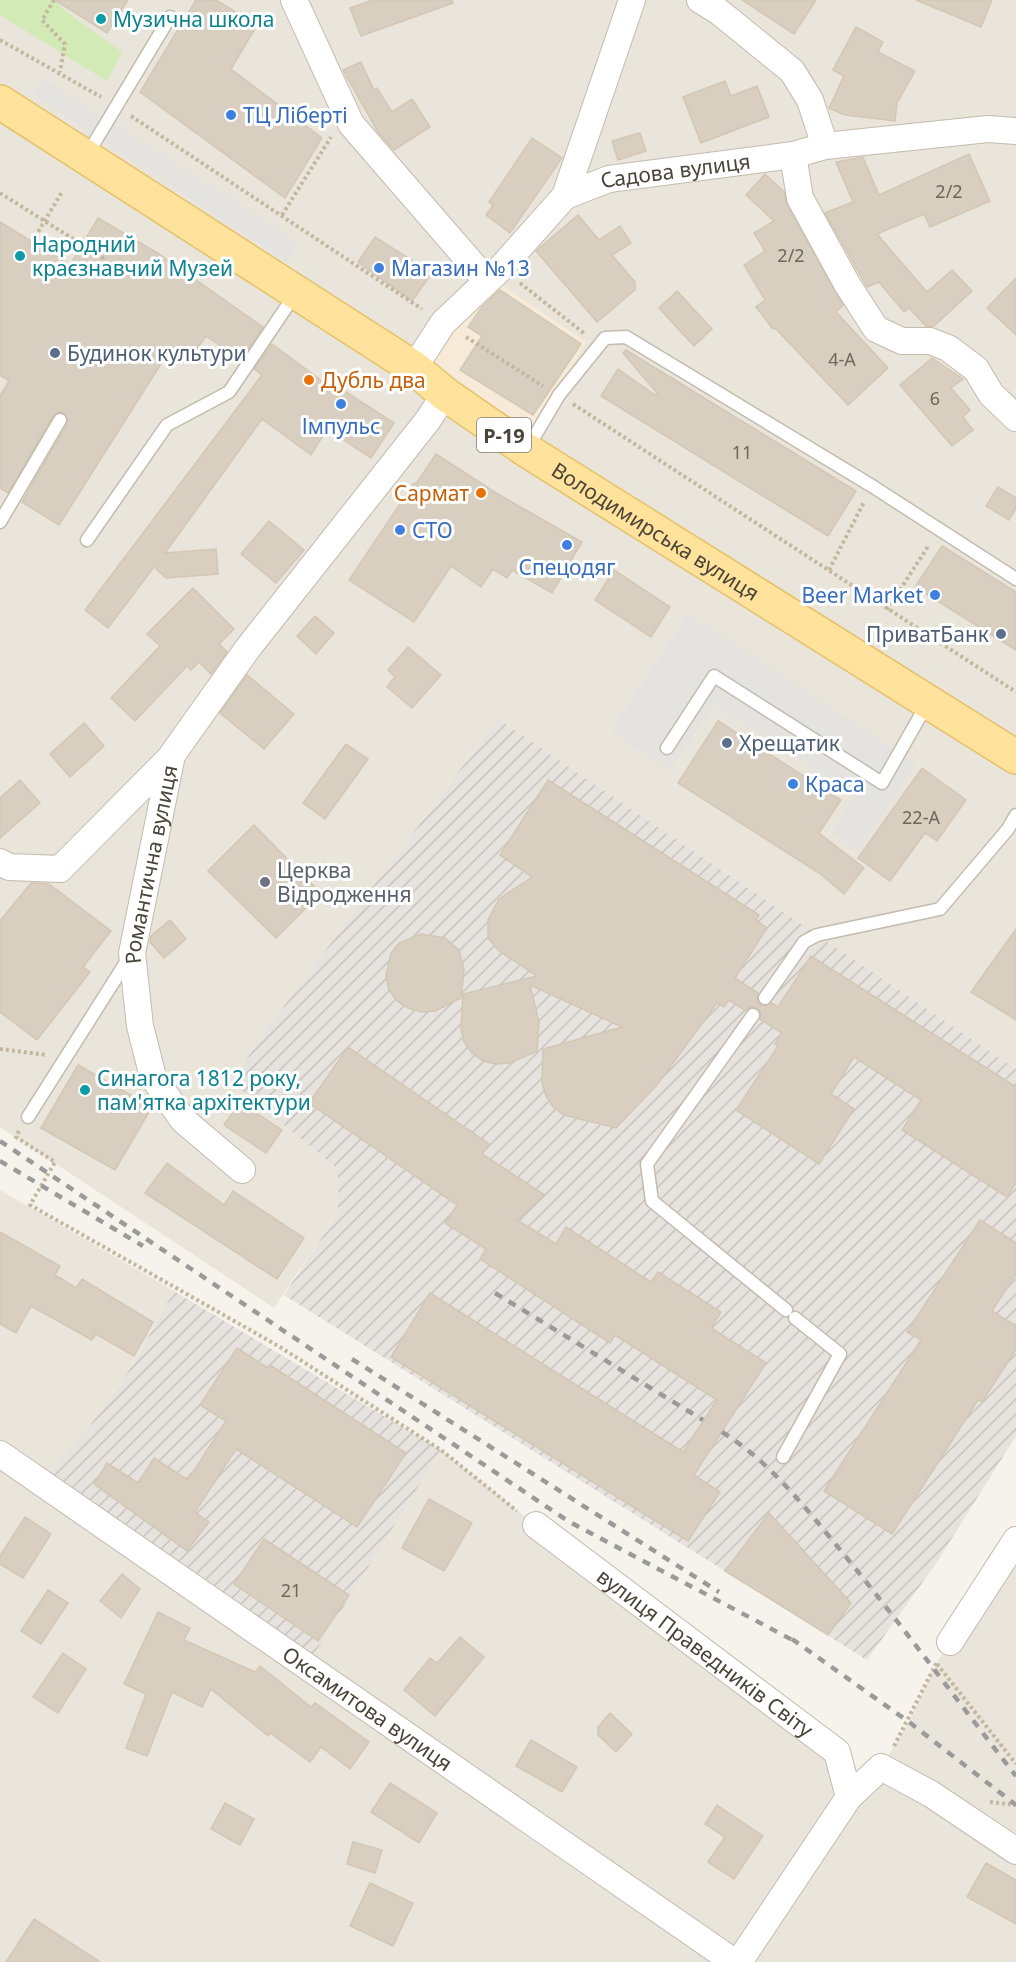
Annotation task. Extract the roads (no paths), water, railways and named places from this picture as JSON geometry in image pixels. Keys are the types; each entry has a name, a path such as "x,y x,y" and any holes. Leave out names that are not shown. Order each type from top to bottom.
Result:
{"main road":[{"name":"Володимирська вулиця","path":"0,102 414,368 445,394 526,450 1016,757"}],"street":[{"path":"294,0 351,124 493,274"},
{"path":"565,196 632,0"},
{"path":"700,0 718,11 792,71 810,100 825,146"},
{"name":"Садова вулиця","path":"414,368 443,323 493,274 565,196 609,179 793,155 825,146 988,129 1016,131"},
{"path":"793,155 800,198 847,284 876,329 902,340 930,341 948,348 976,369 991,394 1016,418"},
{"name":"Романтична вулиця","path":"242,1170 183,1120 153,1077 140,1026 132,953 172,755 248,648 428,420 445,394"},
{"path":"0,862 9,867 60,869 172,755"},
{"name":"Оксамитова вулиця","path":"0,1454 734,1962"},
{"name":"вулиця Праведників Світу","path":"536,1525 837,1752 849,1797"},
{"path":"950,1642 1016,1540"},
{"path":"739,1962 849,1797 881,1767 931,1794 1016,1851"}],"lane":[{"path":"86,157 170,17"},
{"path":"87,540 166,425 229,392 297,292"},
{"path":"526,450 559,395 605,338 626,337 872,486 938,531 1016,579"},
{"path":"0,522 60,420"},
{"path":"667,748 714,676 882,783 928,703"},
{"path":"765,998 804,942 817,935 940,909 1008,829 1016,815"},
{"path":"28,1117 132,953"},
{"path":"753,1015 647,1164 652,1201 840,1354 783,1457"}],"railway":[{"path":"0,1141 568,1521 798,1643"},
{"path":"0,1161 143,1246"},
{"path":"495,1293 703,1420"},
{"path":"352,1359 719,1592"},
{"path":"722,1432 757,1458 803,1505 889,1611 1016,1776"},
{"path":"792,1639 909,1722 1016,1805"}],"place":[{"name":"Музична школа","path":"101,19"},
{"name":"ТЦ Ліберті","path":"231,115"},
{"name":"Народний краєзнавчий Музей","path":"20,256"},
{"name":"Магазин №13","path":"379,268"},
{"name":"Будинок культури","path":"55,353"},
{"name":"Дубль два","path":"309,380"},
{"name":"Імпульс","path":"341,404"},
{"name":"Сармат","path":"481,493"},
{"name":"СТО","path":"400,530"},
{"name":"Спецодяг","path":"567,545"},
{"name":"Beer Market","path":"935,595"},
{"name":"ПриватБанк","path":"1001,634"},
{"name":"Хрещатик","path":"727,743"},
{"name":"Краса","path":"793,784"},
{"name":"Церква Відродження","path":"265,882"},
{"name":"Синагога 1812 року, пам'ятка архітектури","path":"85,1090"}]}
